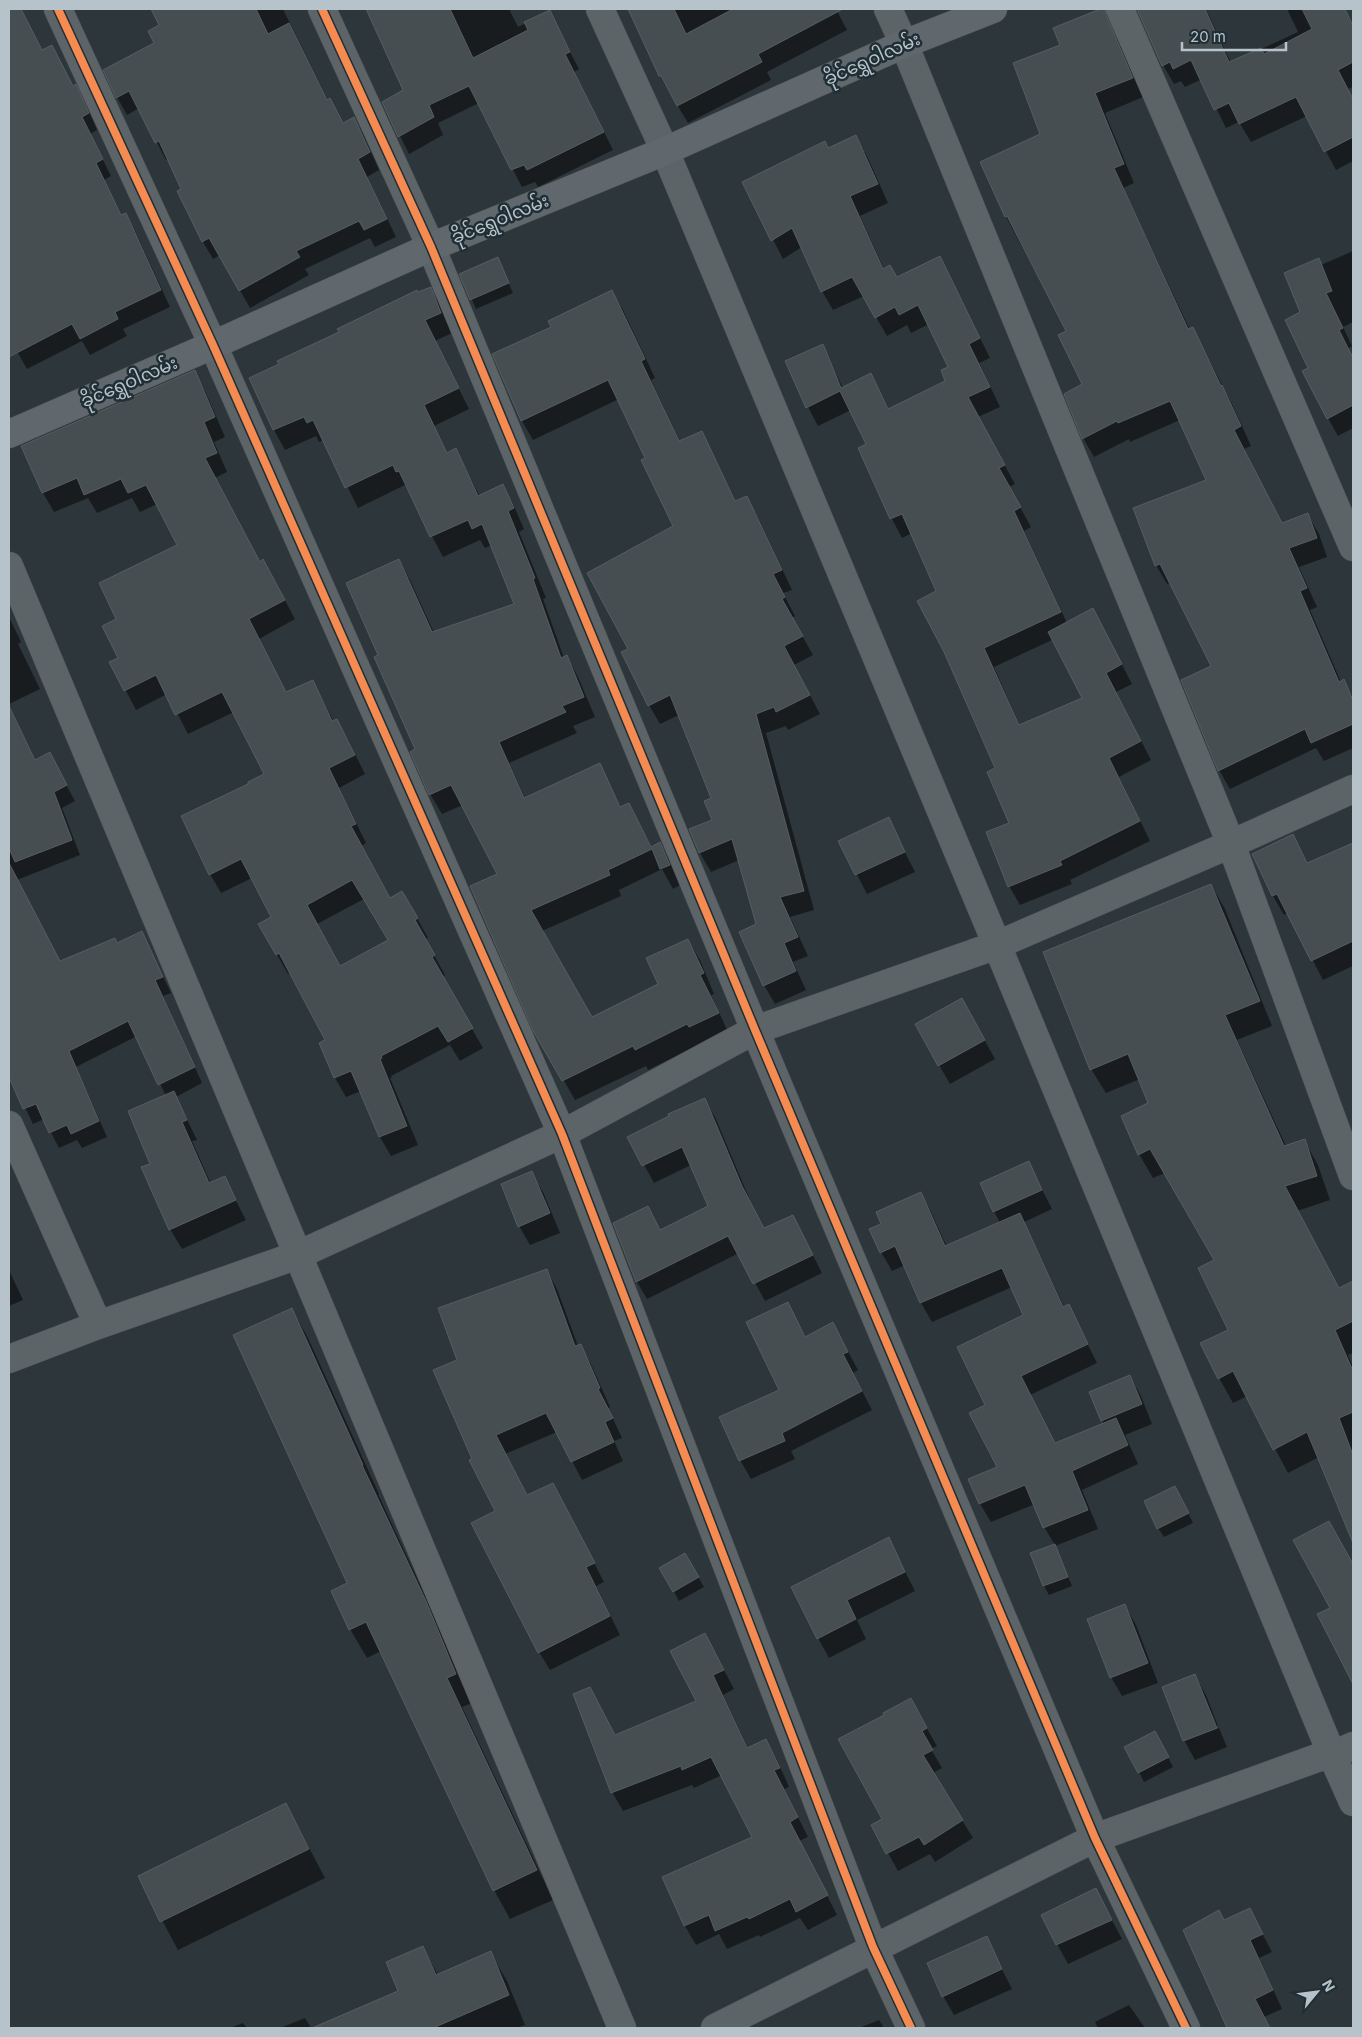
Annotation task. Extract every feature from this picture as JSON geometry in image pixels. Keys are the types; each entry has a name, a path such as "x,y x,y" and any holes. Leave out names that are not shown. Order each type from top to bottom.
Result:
{"street":[{"path":"58,9 213,345 562,1134 873,1947 911,2028"},
{"path":"322,9 431,247 755,1030 1095,1838 1186,2028"},
{"path":"600,9 665,151 997,945 1343,1751 1353,1802"},
{"path":"888,9 904,44 1231,844 1353,1176"},
{"name":"ခိုင်ရွှေဝါလမ်း","path":"9,434 431,247 665,151 904,44 993,9"},
{"path":"1120,9 1353,547"},
{"path":"9,566 622,2028"},
{"path":"9,1359 98,1325 298,1255 562,1134 755,1030 997,945 1353,789"},
{"path":"9,1125 98,1325"},
{"path":"715,2028 873,1947 1095,1838 1320,1757 1343,1751"}],"building":[{"path":"9,9 21,9 42,50 52,45 73,86 76,84 89,113 82,117 103,159 96,163 121,215 126,213 161,290 115,312 118,319 80,339 72,324 9,357"},
{"path":"151,9 256,9 268,34 289,23 327,100 330,98 343,123 354,117 370,152 358,159 387,219 364,230 359,221 296,251 300,257 239,291 209,238 202,242 177,191 181,189 159,141 155,143 129,91 116,98 103,70 154,43 148,31 159,25"},
{"path":"366,9 450,9 473,58 528,30 524,22 550,10 570,52 565,54 604,132 527,170 524,165 511,170 469,86 429,105 434,117 398,137 382,102 403,90"},
{"path":"628,9 674,9 686,34 733,9 843,9 758,54 762,62 677,106 661,76 659,76"},
{"path":"1100,9 1105,9 1133,78 1095,93 1124,164 1114,168 1188,329 1193,327 1222,385 1241,426 1234,430 1282,523 1308,513 1317,538 1289,548 1307,588 1300,591 1339,682 1344,679 1353,700 1353,724 1311,743 1305,729 1218,771 1181,680 1211,666 1160,564 1155,566 1133,508 1206,480 1170,401 1118,423 1117,421 1082,439 1064,394 1082,384 1058,335 1066,331 1007,216 1005,217 980,162 1040,134 1013,63 1060,45 1053,28"},
{"path":"1137,9 1205,9 1229,62 1261,48 1264,54 1312,29 1302,9 1345,9 1353,26 1353,62 1338,70 1353,99 1353,137 1324,152 1296,97 1239,124 1229,103 1214,110 1191,60 1173,69 1170,62 1162,66"},
{"path":"856,135 878,184 850,196 883,269 890,265 897,277 940,256 980,338 969,344 990,387 968,397 1005,465 999,468 1021,507 1014,511 1061,612 984,648 1019,725 1082,698 1048,632 1093,608 1122,664 1106,673 1141,741 1109,758 1140,821 1060,861 1062,865 1008,887 986,832 1009,823 987,772 995,768 944,652 917,601 936,591 902,514 890,519 858,448 866,444 840,391 806,408 785,361 823,344 841,388 871,373 888,409 945,381 941,370 948,367 918,305 899,315 895,307 875,318 852,277 821,292 792,228 771,241 742,182 825,141 828,148"},
{"path":"498,257 509,283 470,300 459,274"},
{"path":"1319,258 1332,291 1326,293 1343,328 1339,330 1353,358 1353,405 1327,419 1302,371 1308,368 1285,320 1300,312 1284,273"},
{"path":"431,287 441,313 425,320 459,388 424,405 447,453 456,448 478,496 503,484 514,508 508,511 535,578 533,579 561,658 567,655 584,697 562,706 566,712 499,742 524,798 600,763 620,807 629,803 651,847 660,842 670,865 660,869 652,849 608,870 610,875 531,910 592,1017 658,984 646,958 688,939 704,973 700,975 719,1013 689,1027 687,1024 635,1050 633,1046 562,1081 533,1031 470,886 497,874 451,785 429,795 410,752 415,749 374,657 378,655 346,583 399,559 432,632 514,604 482,524 472,529 468,520 430,537 399,471 396,472 393,465 345,488 313,420 307,423 304,417 273,430 249,378 279,364 277,361 339,332 337,329 417,290 418,292"},
{"path":"612,290 645,359 641,361 679,441 702,431 735,501 747,496 782,570 773,574 785,597 782,599 803,636 784,646 810,695 776,712 774,707 756,714 804,891 780,897 798,937 784,943 796,971 763,986 739,932 756,924 732,839 699,853 689,829 712,820 704,801 711,798 670,695 648,706 621,652 628,649 587,573 673,526 641,460 645,458 608,380 521,421 492,354 551,327 548,321"},
{"path":"195,370 215,417 204,422 217,453 205,458 260,562 263,559 285,600 249,619 286,692 313,680 332,721 337,719 355,755 329,768 356,824 351,826 390,898 402,891 418,918 415,920 435,955 432,957 473,1028 448,1042 438,1026 381,1056 382,1058 380,1059 407,1126 379,1137 351,1071 334,1078 319,1043 325,1040 279,953 276,955 258,924 271,917 241,859 209,875 181,816 248,784 248,782 264,774 222,692 175,715 156,675 124,691 109,662 118,658 102,626 116,619 99,583 177,545 146,485 128,493 121,479 84,495 77,478 42,493 21,446","holes":["352,880 388,940 340,966 307,905"]},
{"path":"9,706 35,760 50,752 67,785 54,792 72,840 15,862 9,848"},
{"path":"889,817 905,852 855,875 838,841"},
{"path":"1293,834 1307,863 1353,843 1353,941 1311,961 1277,894 1272,896 1252,854"},
{"path":"9,863 60,961 115,938 117,943 142,931 163,977 155,980 195,1067 158,1085 128,1021 69,1051 99,1121 71,1134 67,1125 49,1133 36,1104 23,1109 9,1077"},
{"path":"1211,884 1260,1001 1225,1015 1284,1146 1305,1139 1317,1176 1285,1186 1339,1288 1353,1281 1353,1321 1335,1330 1353,1371 1353,1412 1339,1418 1353,1455 1353,1543 1307,1432 1273,1450 1233,1371 1218,1379 1200,1343 1228,1330 1198,1268 1214,1260 1150,1149 1138,1155 1121,1116 1148,1103 1128,1054 1090,1070 1043,952"},
{"path":"962,998 985,1040 938,1066 915,1024"},
{"path":"174,1091 187,1120 182,1122 209,1183 225,1176 236,1200 169,1230 141,1167 150,1164 128,1111"},
{"path":"705,1098 742,1186 764,1228 793,1215 813,1255 753,1284 728,1236 636,1282 613,1223 648,1206 660,1230 708,1206 682,1147 642,1166 627,1137 669,1116 668,1114"},
{"path":"1029,1161 1042,1190 993,1212 980,1183"},
{"path":"532,1171 550,1213 518,1227 501,1184"},
{"path":"921,1192 945,1246 1020,1213 1063,1307 1069,1304 1088,1344 1021,1376 1055,1443 1116,1418 1128,1445 1072,1471 1088,1510 1043,1528 1025,1485 979,1504 968,1479 997,1467 969,1413 985,1405 957,1347 1023,1315 1002,1268 920,1303 895,1246 880,1253 869,1229 881,1224 876,1212"},
{"path":"547,1269 575,1346 581,1344 600,1388 598,1389 613,1418 605,1422 614,1442 571,1462 546,1413 496,1435 527,1495 553,1483 595,1563 586,1567 610,1616 538,1653 471,1523 495,1511 469,1460 472,1459 433,1370 457,1360 438,1308"},
{"path":"788,1302 805,1337 833,1322 848,1352 843,1354 862,1391 782,1433 785,1441 739,1461 719,1417 779,1390 746,1322"},
{"path":"292,1308 362,1465 426,1601 456,1674 447,1678 537,1870 493,1891 366,1622 349,1630 331,1591 347,1583 233,1335"},
{"path":"1130,1375 1142,1404 1101,1421 1089,1392"},
{"path":"1175,1486 1189,1513 1157,1529 1144,1501"},
{"path":"1329,1521 1353,1564 1353,1684 1317,1614 1330,1608 1293,1540"},
{"path":"889,1537 905,1572 847,1600 856,1619 817,1639 791,1587"},
{"path":"1055,1544 1068,1577 1043,1586 1030,1553"},
{"path":"685,1553 699,1577 673,1592 659,1568"},
{"path":"1125,1604 1148,1663 1110,1678 1087,1619"},
{"path":"705,1633 724,1670 713,1675 747,1748 766,1739 780,1768 774,1770 798,1817 790,1822 828,1895 796,1912 790,1899 749,1919 747,1917 715,1931 709,1915 684,1926 662,1877 752,1837 711,1757 682,1770 681,1766 611,1793 573,1694 590,1687 615,1735 696,1701 670,1651"},
{"path":"1195,1674 1217,1728 1183,1741 1162,1687"},
{"path":"911,1698 927,1728 922,1731 933,1750 923,1755 963,1820 924,1845 919,1837 886,1854 871,1825 882,1819 838,1739 884,1715 883,1713"},
{"path":"1155,1731 1169,1757 1138,1773 1124,1747"},
{"path":"286,1803 309,1849 160,1922 138,1876"},
{"path":"1096,1888 1112,1920 1056,1945 1041,1915"},
{"path":"1250,1908 1263,1934 1250,1940 1273,1990 1255,1999 1270,2028 1227,2028 1183,1930 1219,1910 1224,1920"},
{"path":"987,1936 1002,1969 942,1997 927,1963"},
{"path":"423,1946 436,1975 491,1951 509,1995 433,2028 312,2028 398,1991 386,1962"}],"cycle path":[{"path":"58,9 213,345 562,1134 873,1947 911,2028"},
{"path":"322,9 431,247 755,1030 1095,1838 1186,2028"}]}
